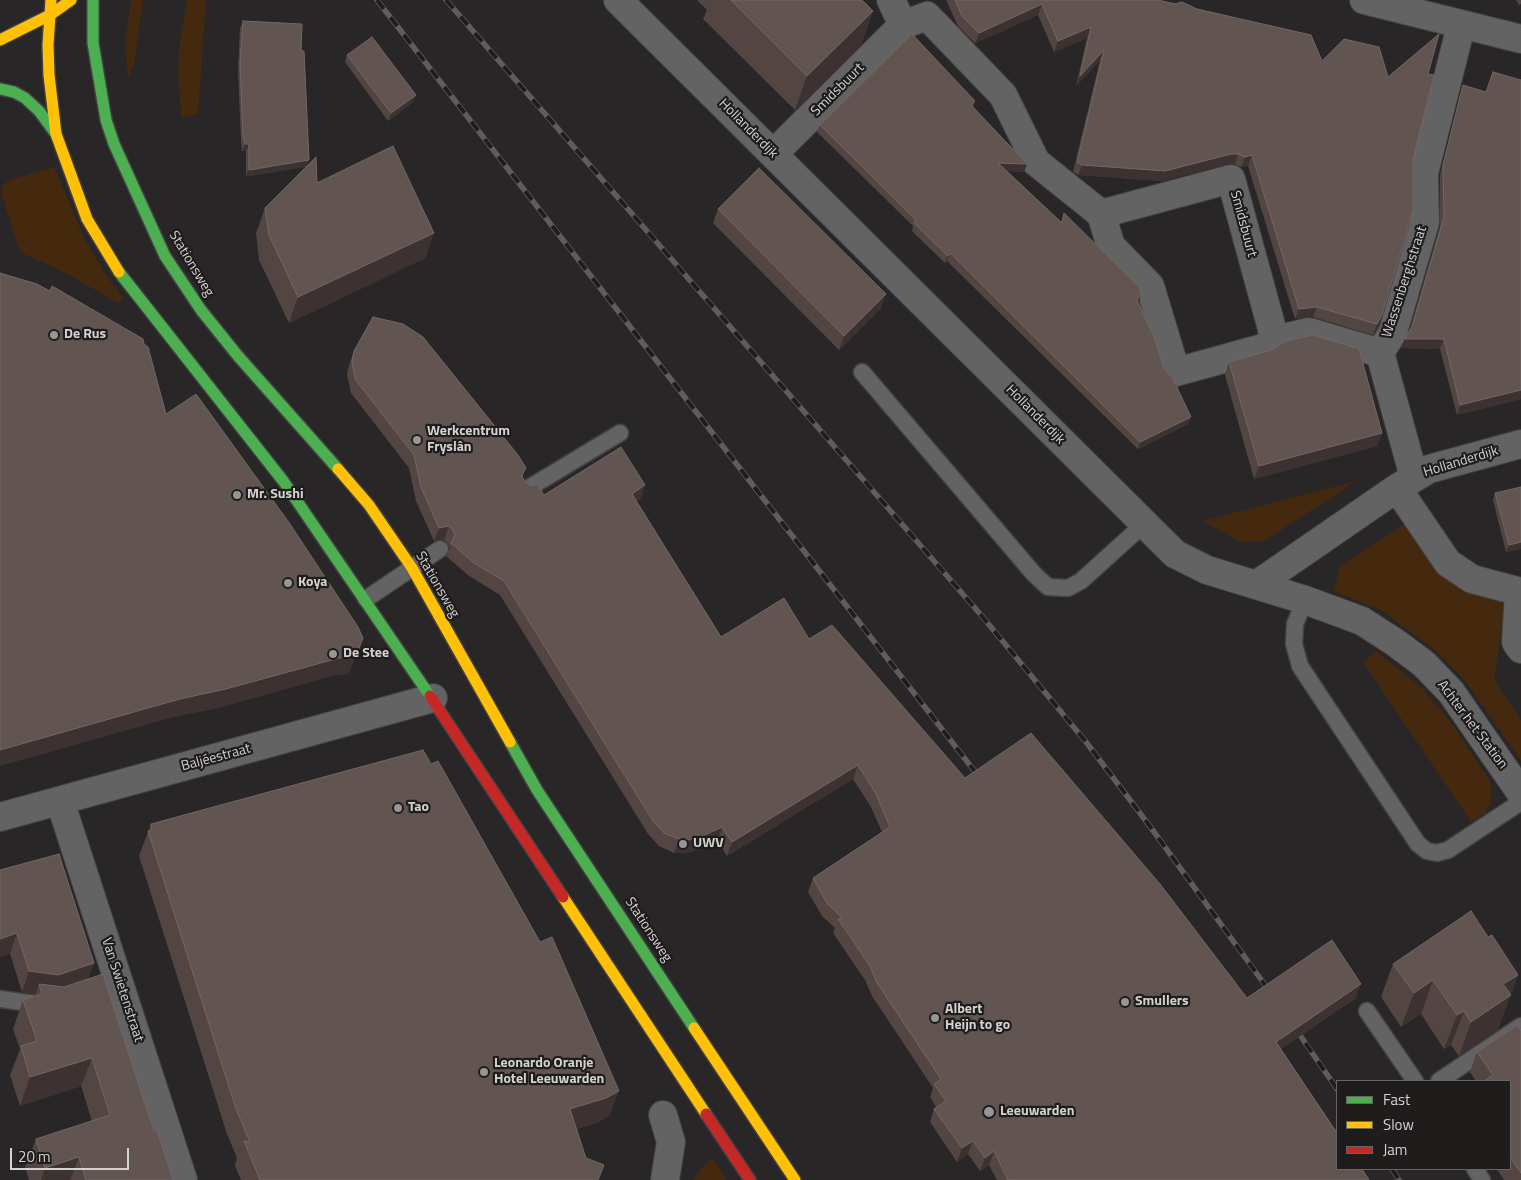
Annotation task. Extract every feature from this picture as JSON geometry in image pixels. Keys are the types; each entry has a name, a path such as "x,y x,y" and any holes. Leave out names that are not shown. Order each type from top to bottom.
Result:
{"main road":[{"path":"51,0 49,75 56,134 74,188 87,219 122,276 284,482 366,599 750,1180"},
{"path":"0,40 50,15 71,0"},
{"name":"Stationsweg","path":"93,0 93,43 106,120 114,144 165,256 201,310 238,356 369,505 412,568 537,790 795,1180"},
{"path":"0,89 14,92 25,98 39,111 56,134"}],"street":[{"name":"Hollanderdijk","path":"618,0 1144,524 1175,554 1206,570 1256,585 1406,482 1429,469 1521,444"},
{"path":"891,0 903,25"},
{"path":"1364,0 1462,26 1521,39"},
{"name":"Smidsbuurt","path":"773,154 903,25 927,16 1003,95 1036,162 1101,214 1231,179 1275,340"},
{"name":"Wassenberghstraat","path":"1462,26 1424,173 1425,222 1392,332 1380,353 1406,482 1448,563 1472,579 1520,592"},
{"path":"1101,214 1111,246 1150,286 1176,372 1263,348 1275,340 1309,332 1380,353"},
{"name":"Achter het Station","path":"1256,585 1305,600 1362,621 1396,642 1424,664 1451,692 1521,793"},
{"path":"1520,592 1516,642 1521,649"},
{"name":"Baljéestraat","path":"0,817 433,698"},
{"name":"Van Swietenstraat","path":"60,800 112,986 183,1180"},
{"path":"664,1115 671,1142 665,1180"}],"lane":[{"path":"862,372 1034,574 1048,587 1068,588 1081,581 1144,524"},
{"path":"526,489 620,433"},
{"path":"366,599 440,549"},
{"path":"1305,600 1295,624 1294,644 1300,666 1418,844 1427,851 1437,853 1448,850 1521,802"},
{"path":"0,999 51,1006 59,1003"},
{"path":"1367,1011 1414,1080"},
{"path":"1440,1080 1521,1026"}],"shaded area":[{"path":"131,0 143,0 134,65 128,79 125,43"},
{"path":"187,0 206,0 198,114 181,118 178,68 180,40"},
{"path":"54,167 85,240 103,271 123,298 118,303 60,270 24,254 19,249 1,193 2,186 9,180"},
{"path":"1356,481 1263,542 1240,542 1203,521"},
{"path":"1406,523 1445,578 1455,585 1499,600 1505,607 1494,680 1521,720 1521,761 1466,682 1437,652 1383,611 1334,591 1340,566"},
{"path":"1376,651 1421,687 1450,721 1490,781 1492,794 1490,804 1485,813 1471,822 1363,662"},
{"path":"712,1158 727,1180 693,1180 701,1169"}],"building":[{"path":"731,0 862,0 873,11 807,76"},
{"path":"955,0 1158,0 1175,4 1182,2 1197,9 1311,35 1322,61 1344,39 1379,47 1388,77 1439,34 1428,74 1434,75 1413,159 1413,210 1382,315 1377,324 1317,307 1299,309 1252,155 1245,157 1231,154 1165,171 1082,165 1077,162 1104,50 1080,76 1091,27 1058,41 1042,4 979,33 962,16"},
{"path":"243,21 302,24 301,51 304,51 309,160 249,170 249,144 245,144 243,135 240,63"},
{"path":"912,34 975,101 971,105 1027,164 998,163 1062,223 1064,213 1139,287 1141,295 1137,300 1154,337 1164,369 1173,379 1191,417 1140,442 950,253 948,256 925,234 915,224 915,219 820,125"},
{"path":"372,37 416,95 391,113 347,55"},
{"path":"1493,72 1521,80 1521,390 1460,405 1444,339 1405,339 1412,327 1444,217 1443,165 1463,85 1486,92"},
{"path":"393,146 434,233 298,297 269,235 265,208 316,157 317,183"},
{"path":"759,168 886,294 844,336 718,209"},
{"path":"0,273 37,284 50,291 52,286 143,339 144,344 148,347 166,414 196,394 290,524 358,627 363,638 356,656 339,658 226,689 180,699 0,750"},
{"path":"373,317 403,324 423,337 518,455 526,468 522,475 524,481 532,486 537,484 544,495 621,447 645,485 632,494 721,637 784,598 809,639 832,625 965,778 1031,733 1160,884 1247,998 1332,940 1361,984 1276,1042 1336,1132 1336,1170 1363,1170 1369,1180 1008,1180 994,1151 985,1158 973,1141 962,1148 934,1109 946,1101 934,1084 941,1079 877,983 870,966 838,919 842,918 827,903 813,878 890,827 876,794 858,765 732,842 722,827 696,839 687,840 664,833 653,821 504,581 474,563 451,543 455,535 449,526 439,528 421,487 414,455 355,379 352,361 354,351"},
{"path":"1313,335 1359,349 1382,433 1259,466 1229,362 1272,350 1286,341"},
{"path":"1521,487 1521,542 1509,545 1495,493"},
{"path":"423,750 431,764 438,761 540,942 552,937 619,1091 606,1098 570,1109 586,1158 604,1165 598,1180 260,1180 244,1141 250,1142 236,1109 148,831 152,830 151,824"},
{"path":"59,854 94,963 58,975 29,971 17,933 0,939 0,870"},
{"path":"1471,911 1488,937 1492,935 1518,975 1503,984 1511,995 1471,1022 1464,1011 1457,1015 1433,980 1414,993 1393,964"},
{"path":"103,974 154,1131 157,1130 173,1180 86,1180 79,1157 45,1168 36,1139 110,1115 92,1058 30,1077 21,1046 37,1041 23,1000 42,994 39,984 64,987"},
{"path":"1517,1025 1521,1031 1521,1173 1511,1158 1511,1080 1486,1080 1493,1075 1477,1052"}],"railway":[{"path":"377,0 976,773"},
{"path":"446,0 981,615 1086,742 1149,825 1273,996"},
{"path":"1293,1025 1336,1088"},
{"path":"1393,1170 1399,1180"}],"traffic: fast":[{"path":"93,0 93,43 106,120 114,144 165,256 201,310 238,356 338,469"},
{"path":"0,89 14,92 25,98 39,111 56,134"},
{"path":"119,272 284,482 430,696"},
{"path":"510,742 537,790 694,1028"}],"traffic: slow":[{"path":"51,0 48,45 49,75 56,134 87,219 119,272"},
{"path":"0,40 50,15 71,0"},
{"path":"338,469 369,505 412,568 510,742"},
{"path":"563,897 706,1114"},
{"path":"694,1028 795,1180"}],"traffic: jam":[{"path":"430,696 563,897"},
{"path":"706,1114 750,1180"}],"place":[{"name":"De Rus","path":"54,335"},
{"name":"Werkcentrum Fryslân","path":"417,440"},
{"name":"Mr. Sushi","path":"237,495"},
{"name":"Koya","path":"288,583"},
{"name":"De Stee","path":"333,654"},
{"name":"Tao","path":"398,808"},
{"name":"UWV","path":"683,844"},
{"name":"Smullers","path":"1125,1002"},
{"name":"Albert Heijn to go","path":"935,1018"},
{"name":"Leonardo Oranje Hotel Leeuwarden","path":"484,1072"},
{"name":"Leeuwarden","path":"989,1112"}]}
